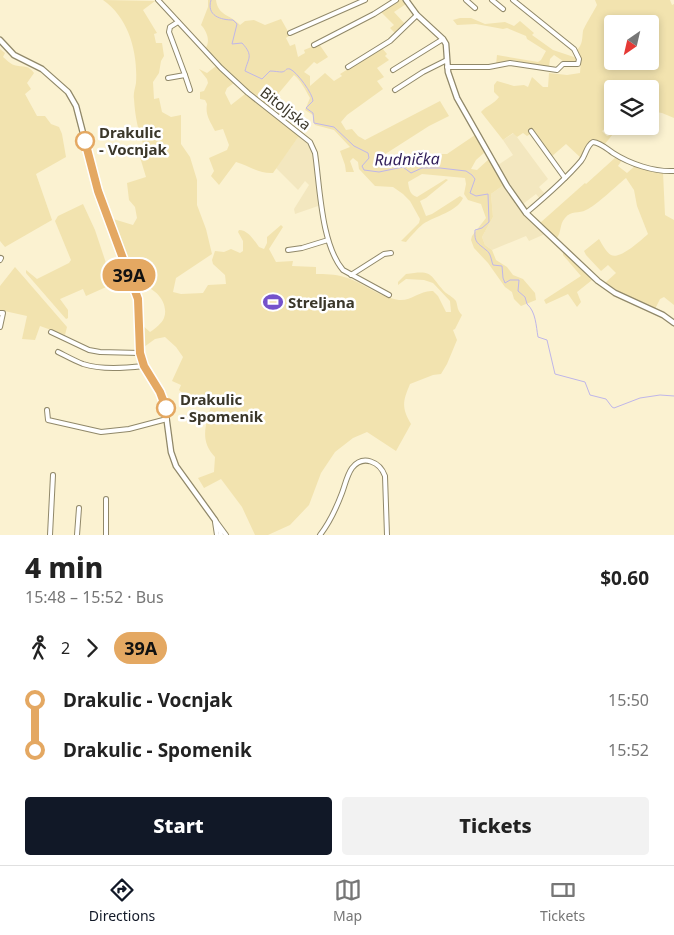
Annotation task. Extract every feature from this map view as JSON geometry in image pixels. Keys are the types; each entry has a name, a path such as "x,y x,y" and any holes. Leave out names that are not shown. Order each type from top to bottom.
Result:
{"street":[{"path":"290,33 365,0"},
{"path":"314,45 374,14 396,0"},
{"path":"467,0 475,8"},
{"path":"492,0 503,9"},
{"path":"447,67 489,67 510,63 557,70 563,64 578,64 579,59 574,49 513,0"},
{"name":"Bitoljska","path":"160,1 210,57 236,82 312,144 328,240 339,265 351,275"},
{"path":"409,1 417,15 446,44 447,67 457,98 507,186 526,213 598,282 615,293 663,314 674,323"},
{"path":"348,67 390,41 417,15"},
{"path":"178,22 170,27 169,32 190,90"},
{"path":"393,70 443,39"},
{"path":"0,40 14,55 42,70 68,92 76,106 98,191 138,299 140,353 144,366 164,400 171,452 176,466 226,535"},
{"path":"395,90 423,72 447,60"},
{"path":"168,78 185,76"},
{"path":"531,130 565,178"},
{"path":"526,213 565,178 581,161 589,145 593,142 632,163 654,170 674,171"},
{"path":"288,250 328,240"},
{"path":"389,295 351,275 384,254 391,253"},
{"path":"0,313 3,316 0,327"},
{"path":"50,332 89,350 140,353"},
{"path":"58,352 93,366 144,366"},
{"path":"47,410 48,420 101,432 167,419"},
{"path":"320,535 335,511 352,468 360,461 366,461 377,464 382,469 384,476 387,535"},
{"path":"50,535 53,474"},
{"path":"106,499 106,535"},
{"path":"77,535 78,508"},
{"path":"216,521 217,535"},
{"path":"216,521 221,535"}],"shaded area":[{"path":"103,0 155,1 143,10 157,33 154,34 156,43 162,43 164,56 159,73 153,82 154,99 159,98 162,112 171,117 181,115 181,144 190,157 197,180 197,205 206,229 212,254 176,278 173,292 181,294 203,293 208,285 226,284 225,275 213,264 212,260 215,251 224,252 231,249 240,253 243,251 243,241 238,232 239,230 248,234 259,247 264,249 267,237 281,225 283,227 269,249 276,262 293,261 292,266 316,267 316,274 344,277 384,296 399,300 433,291 438,296 446,312 451,312 450,301 433,283 424,280 406,279 398,285 398,282 406,274 427,273 456,301 458,310 462,315 453,330 457,340 441,374 433,375 410,384 404,408 411,424 396,451 367,432 353,438 335,452 321,473 309,505 290,525 268,535 255,535 242,507 221,479 204,488 198,478 214,472 215,457 205,437 206,424 212,402 199,395 190,400 179,390 181,385 172,381 183,357 165,337 155,339 144,347 141,324 150,332 162,322 165,312 162,300 154,291 138,286 110,218 133,225 137,218 135,207 129,200 127,183 146,177 139,154 145,148 135,112 136,72 133,48 130,37 119,16"},
{"path":"208,0 216,0 219,9 240,25 245,21 254,20 265,25 281,19 290,35 286,38 290,46 295,44 298,57 305,53 304,50 319,44 328,57 317,64 314,62 304,72 310,76 310,86 325,73 334,81 342,76 340,74 382,48 389,60 377,68 384,77 377,81 383,89 347,115 341,122 346,130 352,129 365,140 440,101 449,116 429,126 379,158 378,163 389,164 404,159 412,159 421,164 425,163 434,154 447,154 475,135 485,152 476,160 471,169 477,170 489,159 505,184 491,194 493,217 482,237 485,245 492,250 496,260 507,267 513,275 523,279 535,293 536,300 521,306 514,299 512,292 505,287 488,263 474,248 471,240 472,236 486,218 481,204 468,200 464,194 465,178 422,174 408,182 411,193 417,197 446,179 448,180 420,201 426,216 460,196 463,198 456,207 423,224 406,242 401,241 419,223 420,219 410,201 393,187 375,186 359,169 358,162 353,158 350,161 354,172 346,172 340,151 350,147 334,130 315,125 313,115 305,110 310,98 303,85 294,75 268,106 205,49 208,37 201,25 208,7"},
{"path":"398,0 404,0 406,4 394,12 405,24 396,34 390,28 394,25 380,11"},
{"path":"595,0 670,0 672,5 674,4 674,118 659,112 659,80 604,80 604,130 602,131 604,135 612,135 604,145 597,140 591,140 587,144 581,158 566,144 551,157 532,133 527,136 523,133 517,137 513,133 503,140 481,112 499,97 494,92 494,85 497,81 514,86 524,85 528,87 532,77 543,87 548,87 549,73 567,75 580,73 581,59 577,50 581,43 584,29 597,5"},
{"path":"471,18 485,24 505,22 514,26 520,21 534,33 532,35 553,50 577,58 577,61 563,61 554,55 550,59 549,67 512,60 496,65 497,55 538,62 546,51 527,39 526,36 507,28 503,29 476,24 457,25 453,20"},
{"path":"0,49 5,53 3,57 11,64 27,67 34,73 27,83 31,89 25,94 37,116 45,116 51,124 59,127 66,157 36,174 52,220 5,247 0,241"},
{"path":"216,66 234,83 227,88 225,93 231,105 245,94 299,136 273,173 259,171 236,162 219,185 211,176 214,171 209,158 227,150 229,145 223,129 215,131 207,115 207,104 205,100 200,99 200,92 204,91 208,83 199,69 207,73"},
{"path":"514,133 548,179 539,187 545,194 540,199 536,194 523,204 498,165 513,155 503,140"},
{"path":"299,136 311,147 321,205 295,214 294,209 309,185 305,181 298,190 276,168"},
{"path":"616,157 622,160 618,166 627,173 635,166 663,172 665,215 674,220 674,305 664,297 660,299 655,309 634,300 605,283 616,273 608,265 601,271 584,251 599,239 609,254 620,255 648,234 637,206 634,190 626,178 590,208 567,216 563,220 556,239 540,223"},
{"path":"505,184 523,211 545,234 529,241 526,236 492,250 485,245 482,237 493,217 491,194"},
{"path":"83,204 95,230 113,284 86,296 83,289 60,299 68,310 68,318 66,319 26,273 26,270 37,279 69,263 71,260 55,221 58,216"},
{"path":"563,251 592,280 577,292 581,302 577,307 568,294 546,304 544,300 581,276 563,255"},
{"path":"15,267 67,327 65,335 40,326 35,340 22,339 27,316 0,310 0,286"}],"waterway":[{"name":"Rudnička","path":"211,0 211,10 216,16 233,20 237,24 232,44 242,43 248,51 249,57 245,71 262,79 270,71 282,72 290,69 297,74 312,98 313,101 306,108 313,113 314,123 334,127 354,146 368,153 369,158 362,166 364,170 379,172 403,167 411,173 422,168 440,168 466,171 472,175 475,179 470,193 476,196 488,194 489,222 482,228 475,230 476,240 488,251 493,265 502,266 505,283 510,280 519,280 518,291 525,297 532,311 538,337 547,340 555,374 585,382 590,395 606,399 614,408 640,398 660,395 674,396"}],"bus line":[{"name":"39A","path":"85,141 98,191 138,299 140,353 144,366 160,392 166,408"}],"place":[{"name":"Drakulic - Vocnjak","path":"85,141"},
{"name":"Streljana","path":"273,302"},
{"name":"Drakulic - Spomenik","path":"166,408"}]}
